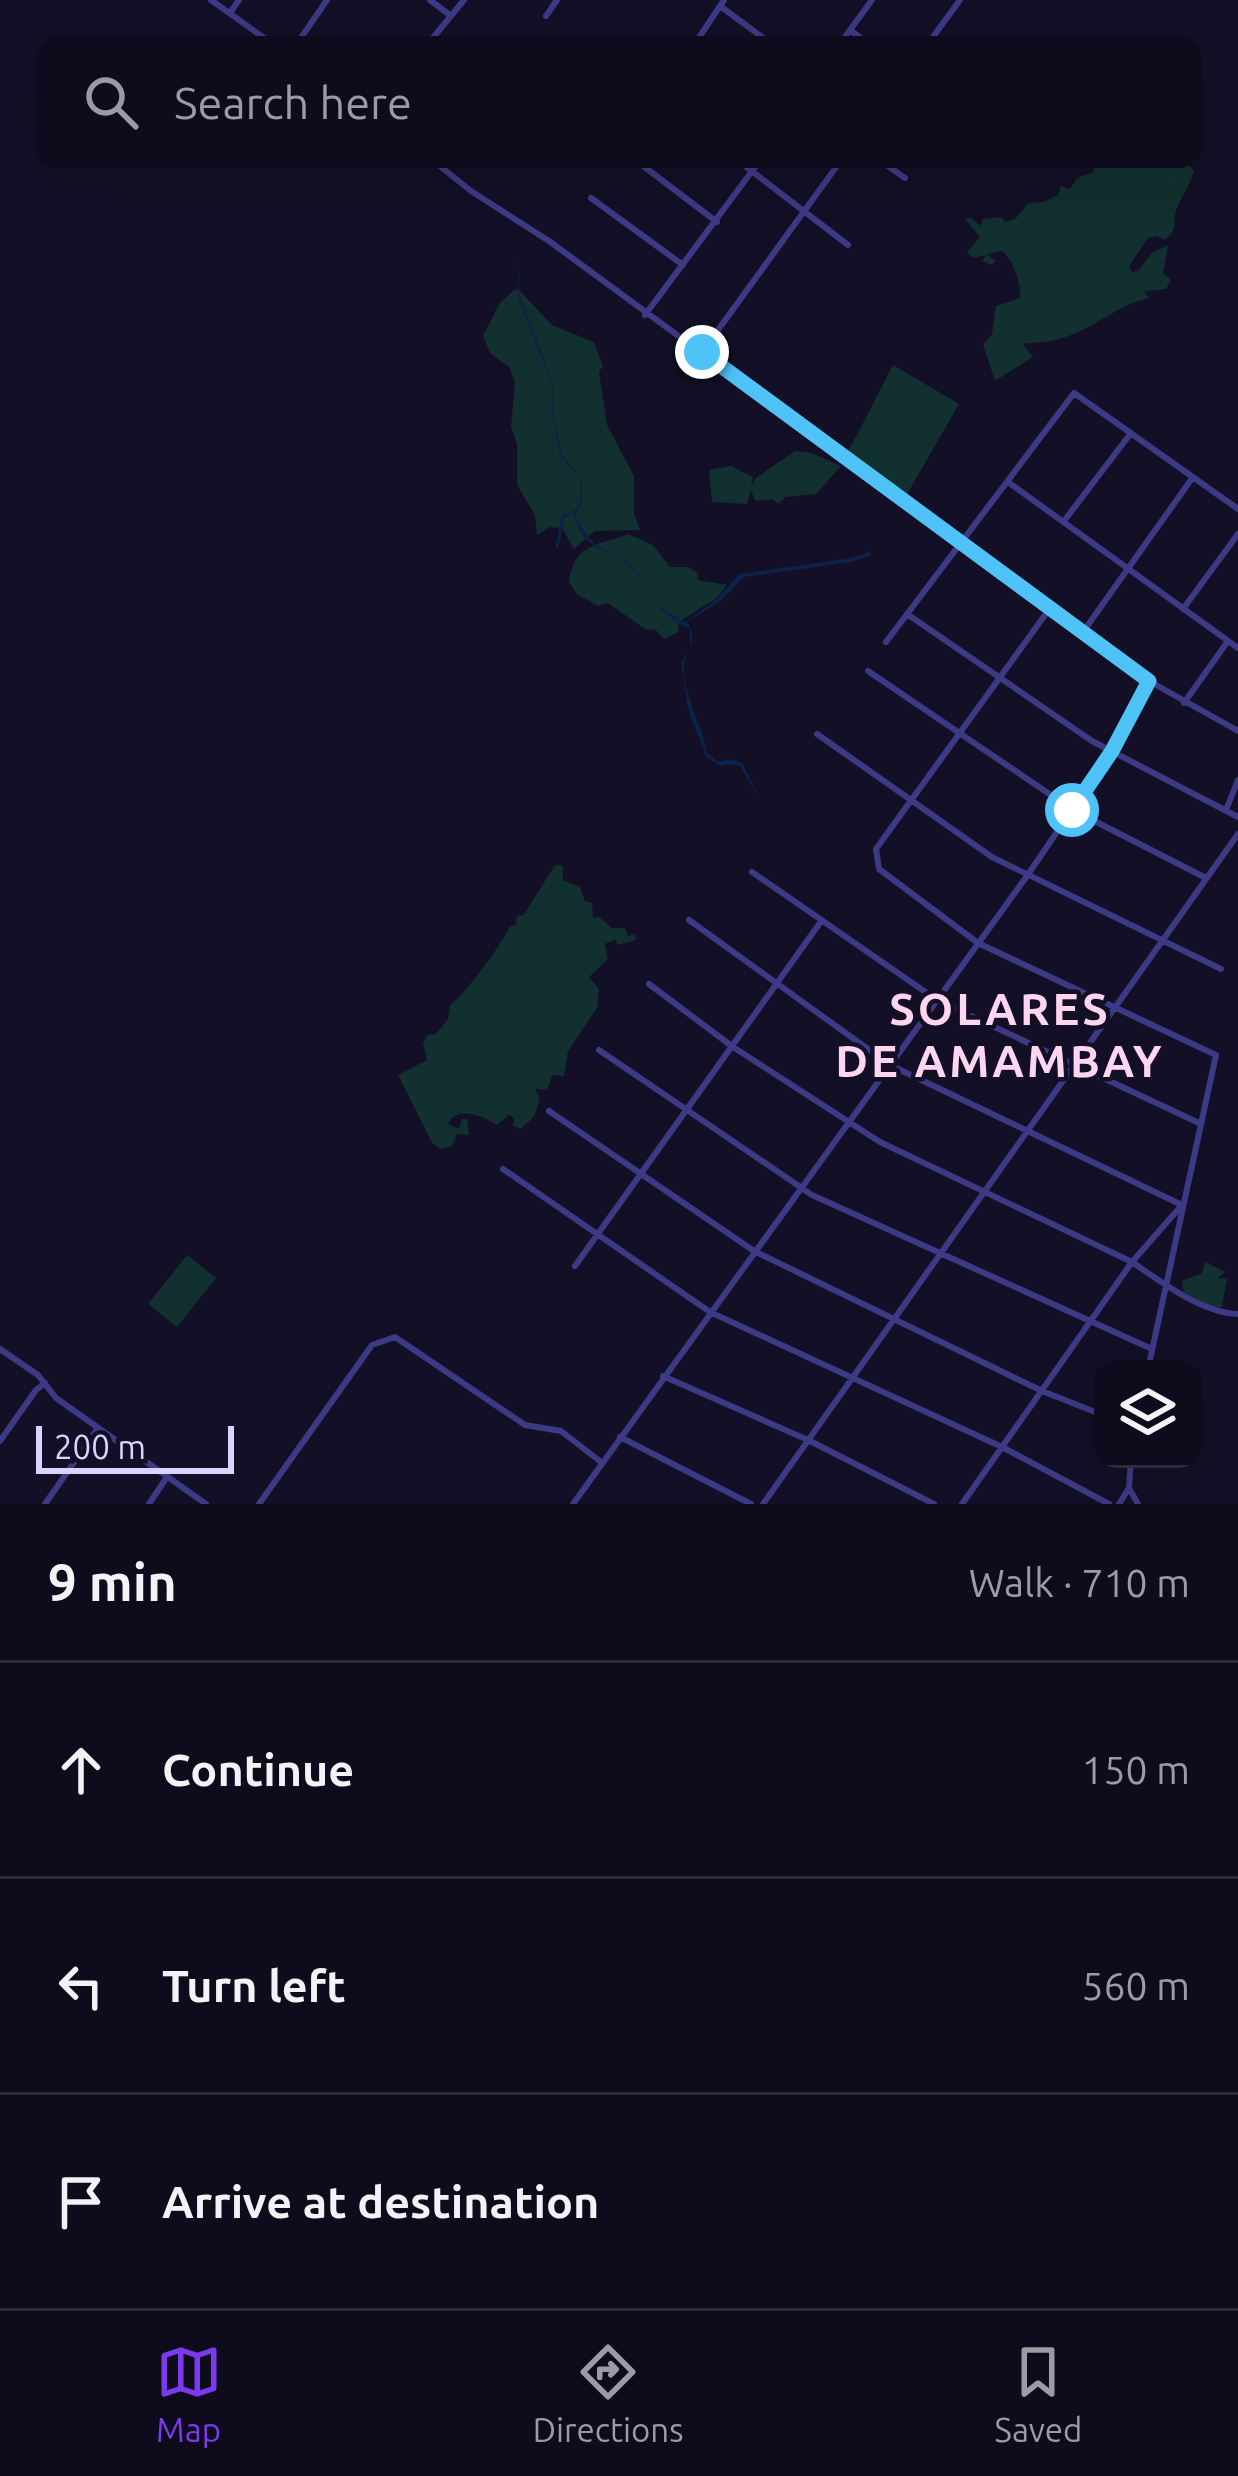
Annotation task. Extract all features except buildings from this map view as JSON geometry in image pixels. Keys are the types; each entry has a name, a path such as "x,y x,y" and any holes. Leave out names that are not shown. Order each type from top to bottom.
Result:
{"street":[{"path":"211,0 261,36"},
{"path":"230,14 239,0"},
{"path":"302,36 327,0"},
{"path":"430,0 451,16"},
{"path":"434,36 464,0"},
{"path":"546,16 557,0"},
{"path":"846,36 872,0"},
{"path":"934,36 960,0"},
{"path":"700,36 722,3 762,36"},
{"path":"850,30 858,36"},
{"path":"442,168 702,352 1149,681 1238,730"},
{"path":"646,168 717,223"},
{"path":"747,168 848,245"},
{"path":"645,315 754,168"},
{"path":"702,352 835,168"},
{"path":"890,168 904,178"},
{"path":"592,198 683,265"},
{"path":"886,642 1074,393 1238,509"},
{"path":"1063,522 1131,433"},
{"path":"1083,632 1193,477"},
{"path":"1008,482 1238,648"},
{"path":"1183,609 1238,534"},
{"path":"1050,608 877,849 879,869 978,944 1216,1055 1150,1360"},
{"path":"907,614 1092,742 1238,817"},
{"path":"1184,703 1228,641"},
{"path":"868,671 1072,810 1206,878"},
{"path":"577,1503 619,1436 1027,876 1112,751 1149,681"},
{"path":"817,734 992,857 1221,969"},
{"path":"1226,811 1238,780"},
{"path":"763,1504 1238,834"},
{"path":"752,872 937,1000 1199,1123"},
{"path":"688,920 890,1064 1182,1205"},
{"path":"575,1266 822,920"},
{"path":"649,985 732,1046 880,1142 1132,1262 1165,1285 1226,1314 1238,1314"},
{"path":"599,1050 800,1187 1152,1349"},
{"path":"548,1111 754,1250 1042,1391 1094,1411"},
{"path":"503,1169 710,1312 1002,1448 1109,1504"},
{"path":"962,1504 1132,1262 1182,1205"},
{"path":"259,1504 372,1345 395,1337 406,1340 525,1425 561,1431 602,1462"},
{"path":"0,1349 45,1383 56,1398 206,1504"},
{"path":"663,1376 808,1440 934,1504"},
{"path":"0,1441 45,1383"},
{"path":"45,1504 98,1428"},
{"path":"619,1436 751,1504"},
{"path":"1119,1504 1129,1488 1130,1468"},
{"path":"149,1504 167,1477"},
{"path":"1129,1488 1138,1504"}],"green space":[{"path":"1094,168 1194,171 1177,207 1172,233 1165,240 1148,238 1129,266 1132,272 1138,271 1152,253 1168,245 1163,273 1171,280 1166,289 1144,291 1149,298 1081,331 1023,344 1033,357 995,381 983,344 992,334 996,306 1020,298 1020,286 1002,251 987,254 995,261 992,265 982,261 986,255 973,258 967,252 980,237 965,219 970,217 981,226 983,219 1000,217 1006,222 1028,203 1058,195 1061,186 1070,189 1077,178"},
{"path":"514,290 552,325 594,342 603,366 599,372 607,425 634,476 634,513 640,530 595,531 574,549 562,528 550,527 537,535 535,515 517,485 517,444 511,427 515,383 510,368 490,353 483,336 500,303"},
{"path":"893,365 959,404 906,496 847,454"},
{"path":"795,451 841,466 816,494 785,497 779,504 772,499 755,501 751,490 747,504 712,502 709,470 731,466 753,477 751,487 756,478"},
{"path":"628,534 653,545 670,567 688,567 698,573 698,580 727,585 718,597 679,622 678,632 664,639 608,603 598,606 577,594 569,582 581,553"},
{"path":"555,865 563,866 563,880 580,887 585,901 592,903 593,918 599,917 612,928 625,928 636,940 618,945 615,939 605,944 608,959 589,977 599,989 597,1008 568,1051 564,1076 552,1075 547,1090 535,1089 540,1099 534,1117 520,1129 513,1126 514,1118 509,1115 497,1125 478,1116 457,1115 448,1124 459,1129 462,1119 467,1119 469,1135 457,1134 452,1146 441,1149 432,1143 398,1075 427,1060 423,1043 427,1035 436,1034 448,1019 450,1005 516,924 517,915 523,916"},
{"path":"187,1255 216,1278 177,1327 148,1304"},
{"path":"1205,1262 1225,1272 1218,1278 1227,1279 1222,1307 1199,1307 1195,1297 1184,1296 1182,1281 1202,1273"}],"water":[{"path":"483,205 520,274 518,291 554,386 553,415 562,454 582,479 582,502 575,517 595,545 631,564 641,579 624,562 591,544 578,527 573,513 580,503 581,479 560,455 552,415 553,387 516,292 519,276"},
{"path":"871,551 852,562 745,577 720,601 687,622 691,629 692,635 690,646 690,629 658,606 685,622 718,598 739,574"},
{"path":"689,649 685,679 707,753 718,762 742,763 760,798 739,765 718,765 705,755 689,712 681,664"}],"waterway":[{"path":"557,547 563,517 575,511"}],"district":[{"name":"SOLARES DE AMAMBAY","path":"1000,1035"}],"route":[{"path":"702,352 1149,681 1112,751 1072,810"}]}
